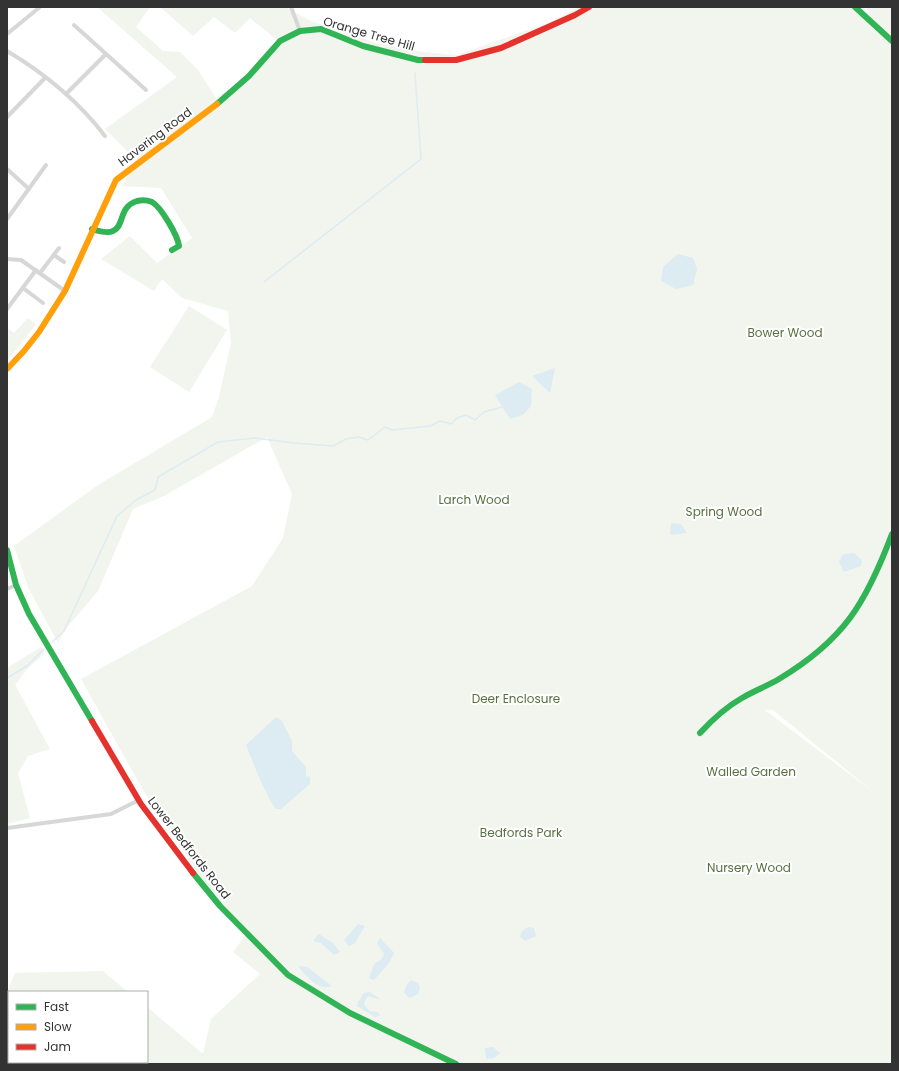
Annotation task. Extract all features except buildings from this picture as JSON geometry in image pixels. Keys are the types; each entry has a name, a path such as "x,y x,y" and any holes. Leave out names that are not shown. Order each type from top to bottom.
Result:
{"street":[{"path":"7,34 40,7"},
{"path":"291,7 300,31"},
{"name":"Orange Tree Hill","path":"300,31 321,29 363,46 418,60 456,60 501,48 589,7"},
{"path":"854,7 892,41"},
{"path":"860,7 864,15"},
{"path":"74,25 146,90"},
{"name":"Havering Road","path":"7,369 19,358 33,341 46,323 65,291 92,228 116,180 218,103 249,76 280,41 300,31"},
{"path":"7,51 66,94 96,124 105,136"},
{"path":"66,94 106,54"},
{"path":"7,117 45,78"},
{"path":"7,220 46,165"},
{"path":"7,169 29,189"},
{"path":"92,228 107,232 113,231 118,227 128,206 132,203 141,201 151,202 162,214 179,239 179,246 172,250"},
{"path":"7,309 23,288 59,248"},
{"path":"54,255 64,262"},
{"path":"7,260 21,260 65,291"},
{"path":"23,288 43,303"},
{"path":"700,733 712,720 741,699 772,683 808,660 831,642 853,616 863,600 886,552 892,534"},
{"name":"Lower Bedfords Road","path":"7,550 16,585 33,620 139,800 185,863 220,906 288,975 350,1013 456,1064"},
{"path":"7,589 16,585"},
{"path":"7,828 111,814 139,800"}],"green space":[{"path":"97,7 150,7 136,27 163,51 180,52 198,70 216,98 236,84 280,40 277,40 250,18 235,33 214,17 193,36 160,7 285,7 311,21 376,43 423,52 457,55 548,23 579,7 851,7 892,44 892,1064 7,1064 7,992 15,973 103,971 127,991 8,991 8,1063 148,1063 148,1008 203,1054 211,1019 260,974 233,952 250,929 220,906 143,790 81,679 252,586 283,538 292,494 267,437 164,496 133,509 98,591 64,631 58,643 28,587 14,546 98,485 212,417 219,397 231,343 228,311 182,298 162,279 154,291 101,259 130,236 157,263 192,238 161,188 122,186 138,157 135,159 105,129 177,77","holes":["765,710 773,710 876,794"]},
{"path":"866,7 892,7 892,37 871,18"},
{"path":"189,306 227,330 189,392 150,367"},
{"path":"28,318 36,324 7,361 7,328 14,333"},
{"path":"41,647 45,653 27,669 15,685 50,749 28,756 18,773 30,818 7,824 7,668"}],"shaded area":[{"path":"678,254 693,258 697,269 693,285 676,289 661,281 663,267"},
{"path":"555,368 550,393 532,376"},
{"path":"519,382 532,389 531,406 523,415 510,419 495,395"},
{"path":"671,523 681,524 687,533 670,535"},
{"path":"854,553 862,560 861,566 844,572 839,562 843,554"},
{"path":"276,717 282,721 292,741 292,751 306,767 306,776 310,777 310,784 281,809 276,809 267,794 246,745"},
{"path":"358,924 365,926 355,943 349,946 344,940"},
{"path":"528,927 534,928 536,936 525,941 520,937 521,932"},
{"path":"319,934 333,943 340,952 334,955 321,943 313,941"},
{"path":"380,938 394,953 389,963 374,980 369,978 374,964 381,960 384,954 377,943"},
{"path":"298,966 307,967 332,986 322,987 317,985 308,978"},
{"path":"411,980 418,983 420,988 418,994 410,998 404,993 406,986"},
{"path":"370,992 381,1000 368,996 364,1003 368,1009 378,1012 380,1016 375,1017 357,1006 364,993"},
{"path":"493,1047 500,1053 494,1058 486,1059 485,1048"}],"waterway":[{"path":"264,282 421,159 415,73"},
{"path":"52,642 64,631 117,516 136,500 155,490 158,477 218,442 255,438 333,446 346,439 358,437 368,440 385,427 393,430 430,426 440,421 451,424 457,418 466,415 475,420 484,412 502,407"},
{"path":"7,678 27,666 44,649"}],"traffic: fast":[{"path":"855,7 892,41"},
{"path":"217,104 249,76 280,41 300,31 321,29 363,46 418,60 425,60"},
{"path":"92,229 111,232 117,229 124,212 131,204 137,201 150,201 160,210 176,236 179,246 172,250"},
{"path":"700,733 730,705 779,679 820,650 836,634 850,618 862,600 873,580 892,534"},
{"path":"7,550 16,585 29,614 92,721"},
{"path":"193,873 220,906 288,975 350,1013 456,1064"}],"traffic: slow":[{"path":"7,369 39,332 65,291 116,180 217,104"}],"traffic: jam":[{"path":"425,60 456,60 501,48 575,15 589,7"},
{"path":"92,721 141,804 193,873"}],"park label":[{"name":"Bower Wood","path":"785,333"},
{"name":"Larch Wood","path":"474,500"},
{"name":"Spring Wood","path":"724,512"},
{"name":"Deer Enclosure","path":"516,699"},
{"name":"Walled Garden","path":"751,772"},
{"name":"Bedfords Park","path":"521,833"},
{"name":"Nursery Wood","path":"749,868"}]}
